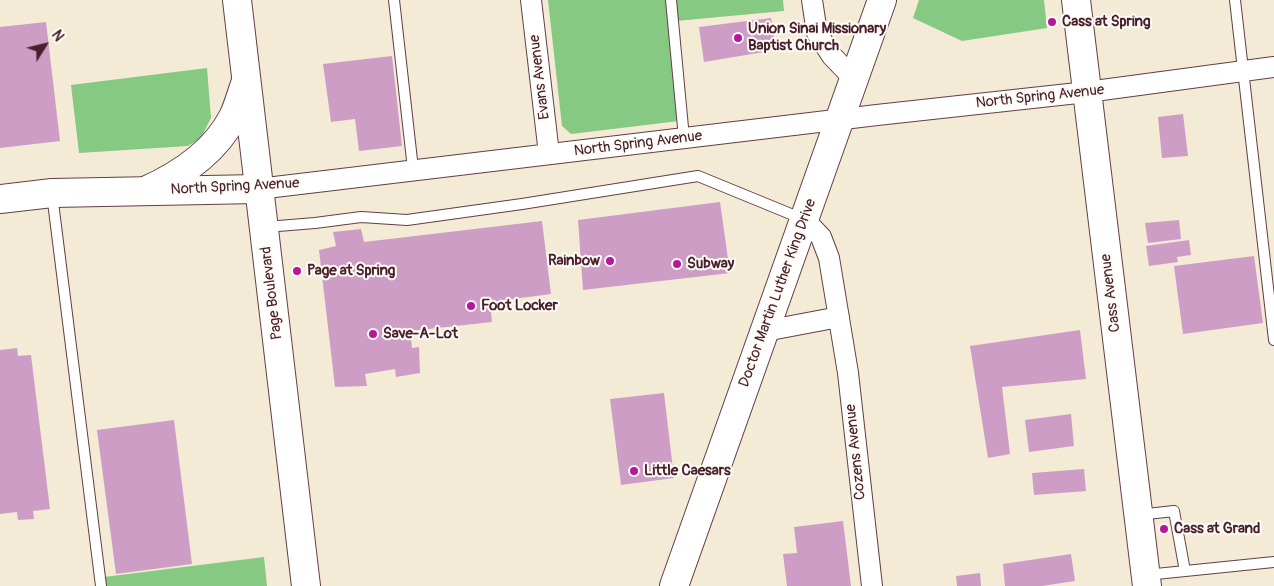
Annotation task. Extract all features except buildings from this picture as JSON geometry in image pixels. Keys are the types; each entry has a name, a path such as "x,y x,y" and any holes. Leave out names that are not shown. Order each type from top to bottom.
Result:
{"main road":[{"name":"Page Boulevard","path":"237,0 306,586"},
{"name":"Doctor Martin Luther King Drive","path":"674,586 882,0"},
{"name":"Cass Avenue","path":"1076,0 1146,580"},
{"path":"146,191 169,181 199,158 220,138 234,115 246,80"},
{"name":"North Spring Avenue","path":"0,199 52,193 258,189"}],"street":[{"name":"Evans Avenue","path":"531,0 548,154"},
{"path":"812,0 817,33 832,56 854,79"},
{"name":"North Spring Avenue","path":"258,189 840,119 1087,92 1274,68"},
{"name":"Cozens Avenue","path":"804,219 820,237 829,258 848,373 872,586"},
{"path":"765,330 839,317"}],"lane":[{"path":"394,0 413,169"},
{"path":"670,0 684,138"},
{"path":"1235,0 1274,340"},
{"path":"264,228 361,217 407,220 698,176 804,219"},
{"path":"52,193 101,586"},
{"path":"1138,515 1174,511 1185,571"},
{"path":"1146,580 1185,571 1274,562"}],"green space":[{"path":"548,0 667,0 679,121 571,134 562,126"},
{"path":"674,0 783,0 784,11 676,21"},
{"path":"919,0 1044,0 1047,28 962,41 913,18"},
{"path":"207,68 211,118 201,138 188,146 79,153 71,85"},
{"path":"264,557 267,586 105,586 104,577"}],"place":[{"name":"Cass at Spring","path":"1052,22"},
{"name":"Union Sinai Missionary Baptist Church","path":"738,38"},
{"name":"Rainbow","path":"610,261"},
{"name":"Subway","path":"677,264"},
{"name":"Page at Spring","path":"297,271"},
{"name":"Foot Locker","path":"471,306"},
{"name":"Save-A-Lot","path":"373,334"},
{"name":"Little Caesars","path":"634,471"},
{"name":"Cass at Grand","path":"1164,529"}]}
